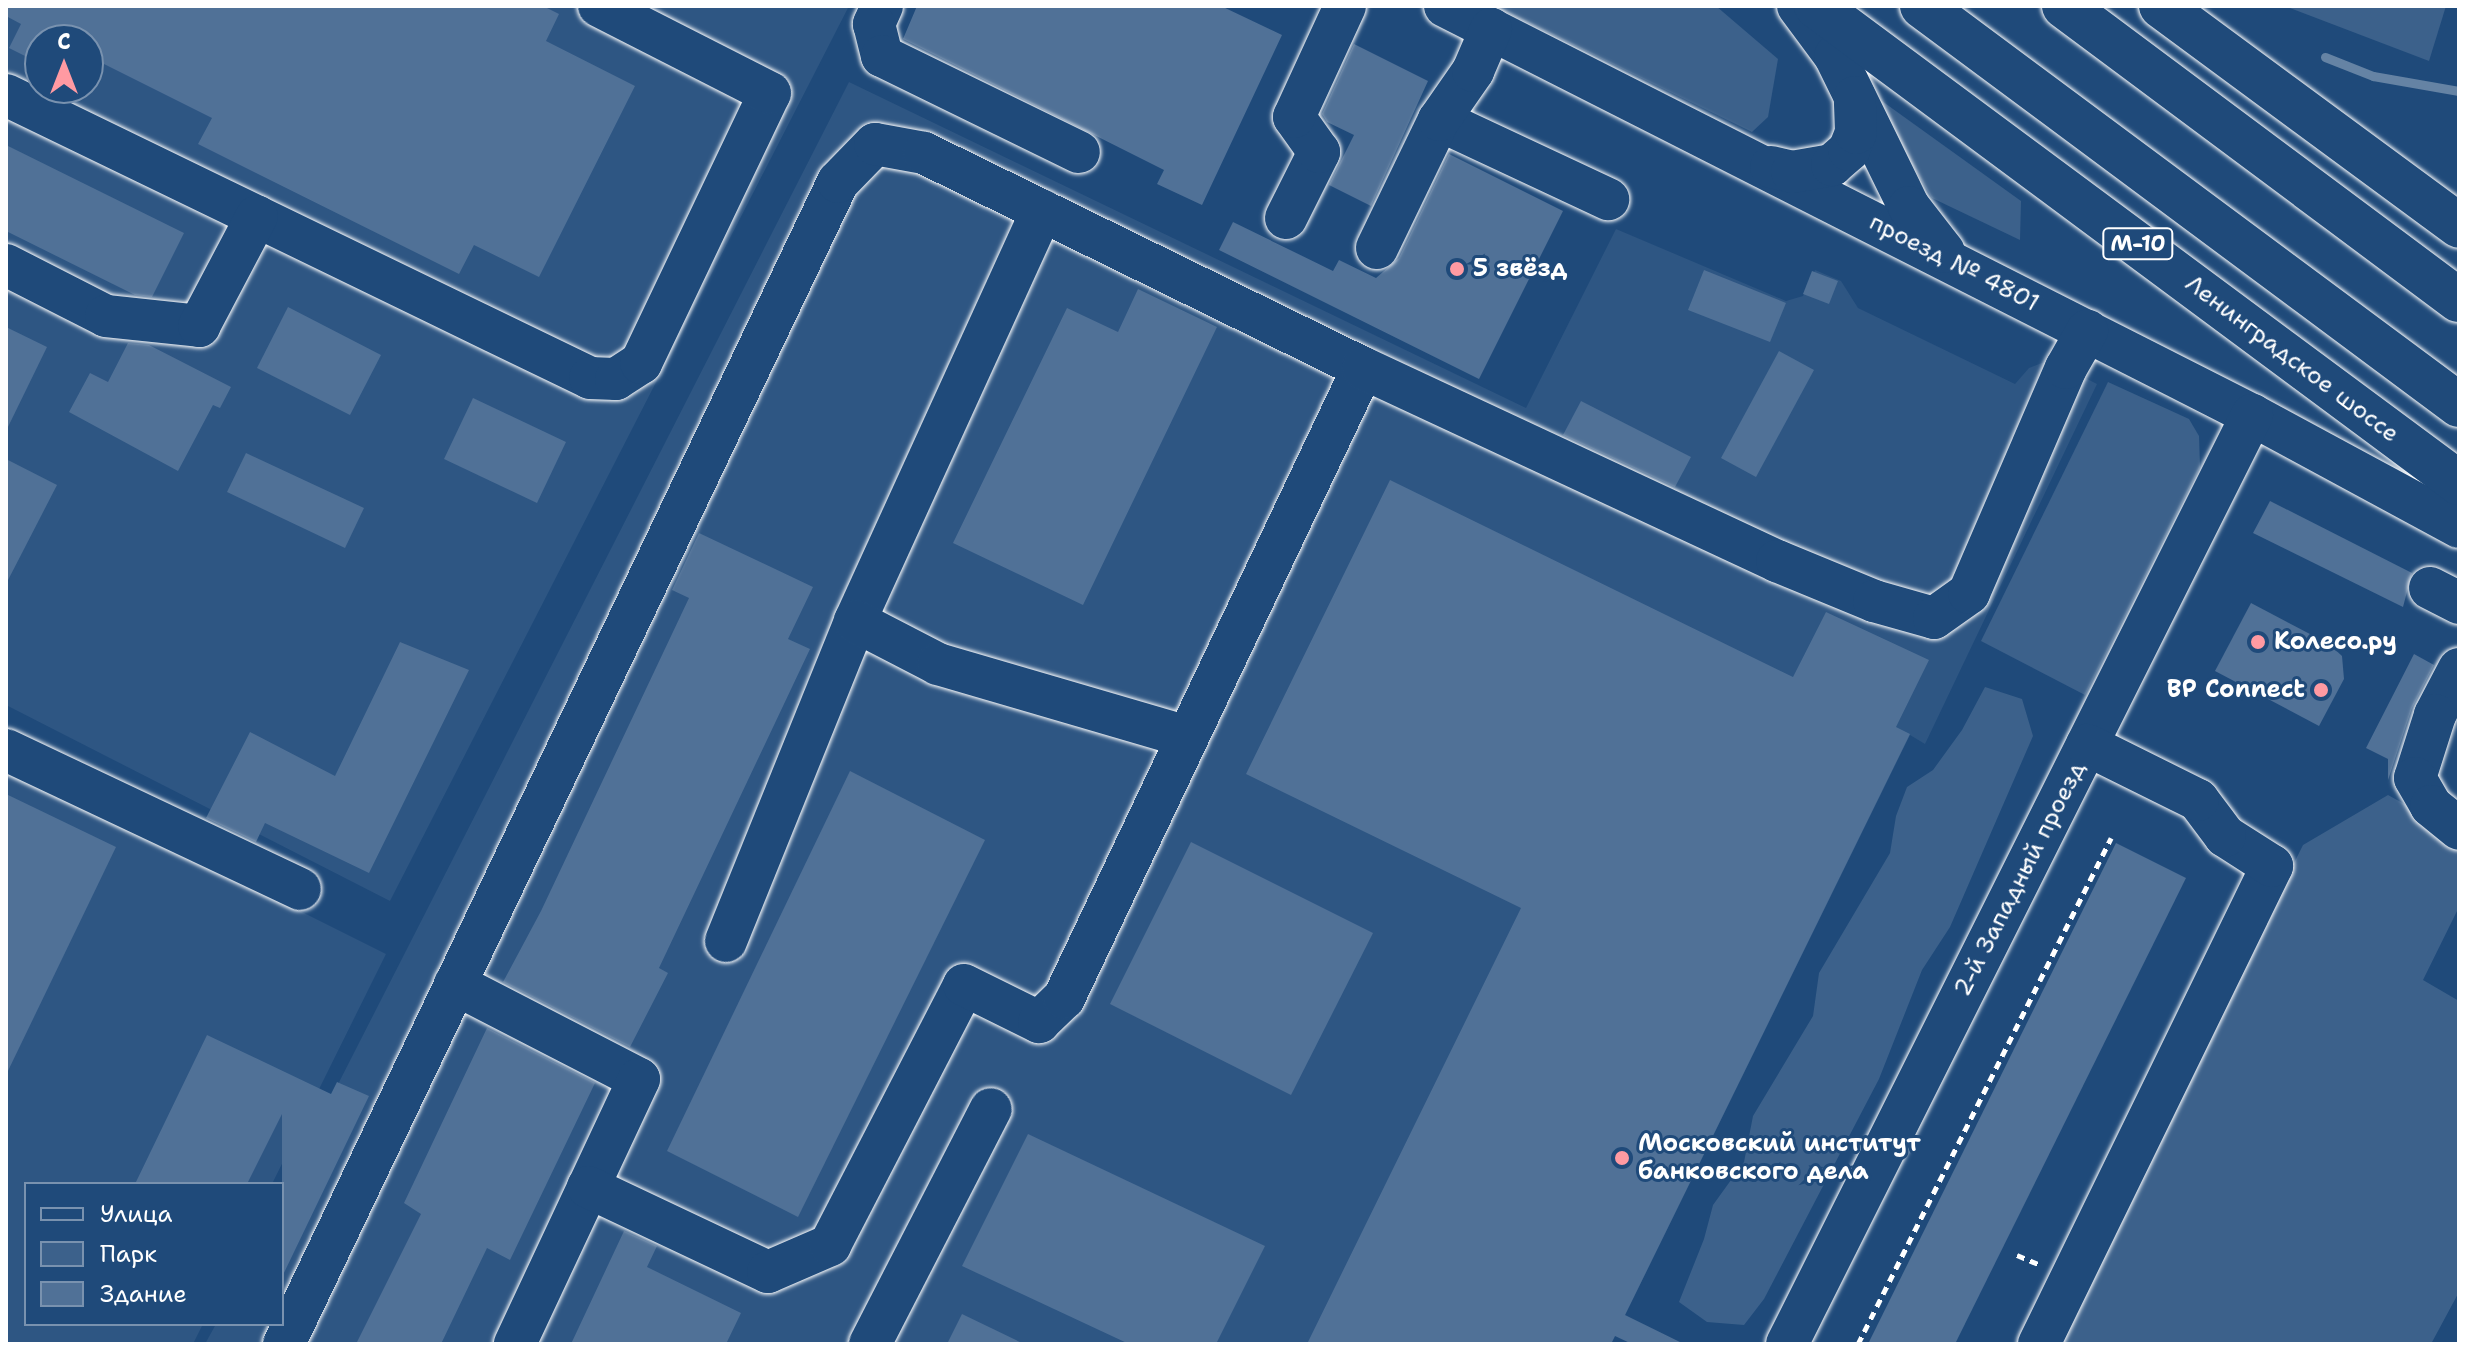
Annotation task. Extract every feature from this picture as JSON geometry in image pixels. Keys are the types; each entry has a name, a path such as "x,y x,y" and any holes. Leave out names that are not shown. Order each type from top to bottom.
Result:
{"main road":[{"name":"Ленинградское шоссе","path":"1816,6 2459,483"},
{"name":"М-10","path":"1922,6 2459,405"},
{"path":"2064,6 2459,300"},
{"path":"2161,6 2459,226"}],"street":[{"path":"6,95 590,378 616,379 641,363 770,93 599,6"},
{"path":"882,6 874,24 882,56 1079,152"},
{"path":"1286,218 1319,152 1294,117 1345,6"},
{"name":"проезд № 4801","path":"1445,6 2252,415 2459,527"},
{"path":"1798,6 1835,56 1909,207 1950,261"},
{"path":"1377,248 1439,120 1473,71 1491,29"},
{"path":"1755,163 1792,172 1832,165 1849,150 1856,133 1855,97"},
{"path":"1439,120 1608,199"},
{"path":"284,1344 838,182 875,144 924,153 1363,368 1777,561 1874,601 1934,618 1969,593 2066,368 2087,331"},
{"path":"726,941 855,621 1042,211"},
{"path":"6,265 106,316 199,326 257,216"},
{"path":"588,1187 768,1272 830,1245 964,985 1039,1022 1064,998 1363,368"},
{"name":"2-й Западный проезд","path":"1787,1344 2252,415"},
{"path":"855,621 938,664 1188,737"},
{"path":"2459,669 2435,715 2415,778 2443,820 2459,829"},
{"path":"2435,715 2432,777 2448,813 2459,822"},
{"path":"2039,1344 2272,866 2225,836 2198,800 2087,745"},
{"path":"6,750 300,889"},
{"path":"2432,777 2459,809"},
{"path":"455,984 639,1079 515,1344"},
{"path":"870,1344 991,1109"}],"path":[{"path":"1858,1344 2111,838"}],"shaded area":[{"path":"6,6 849,6 390,901 6,705"},
{"path":"849,82 1526,408 1616,229 1786,301 1803,296 1815,270 1841,281 1858,308 2015,384 2029,368 2050,360 2097,384 1925,744 1910,735 1611,1344 205,1344 215,1326 284,1326 284,1190"},
{"path":"6,764 386,954 273,1182 24,1182 24,1326 202,1326 193,1344 6,1344"}],"green space":[{"path":"1494,6 1716,6 1778,59 1768,117 1752,132"},
{"path":"2285,6 2446,6 2429,61"},
{"path":"1868,91 2021,201 2020,240 1932,198"},
{"path":"2108,382 2189,419 2199,436 2200,467 2085,695 1981,641"},
{"path":"1985,687 2022,699 2033,736 1950,927 1922,970 1879,1079 1764,1299 1744,1325 1707,1322 1679,1302 1704,1239 1713,1205 1744,1162 1753,1116 1813,1016 1819,973 1890,853 1896,816 1907,787 1933,770 1962,730"},
{"path":"2388,795 2459,834 2459,907 2423,980 2459,1001 2459,1292 2431,1344 2055,1344 2303,845"}],"building":[{"path":"6,6 543,6 559,14 546,41 635,86 539,277 474,245 459,274 198,144 212,118 104,64 104,24 24,24 24,56 9,48 21,24 6,16"},
{"path":"917,6 1221,6 1282,35 1202,205 1157,184 1164,170 903,39"},
{"path":"1354,44 1428,81 1371,206 1329,185 1354,135 1327,122 1322,114"},
{"path":"6,145 184,233 152,297 135,295 6,231"},
{"name":"5 звёзд","path":"1449,154 1563,211 1479,379 1219,250 1233,222 1333,271 1339,260 1376,278 1399,258"},
{"path":"1704,270 1786,303 1770,342 1688,310"},
{"path":"1812,271 1838,281 1829,304 1803,294"},
{"path":"1138,289 1217,327 1083,605 953,543 1067,308 1118,332"},
{"path":"288,307 381,355 350,415 257,368"},
{"path":"6,327 47,347 6,431"},
{"path":"128,343 149,345 231,387 220,408 213,405 178,471 69,412 90,373 108,382"},
{"path":"1779,351 1814,370 1756,477 1721,458"},
{"path":"473,398 566,442 537,503 444,459"},
{"path":"1581,401 1691,457 1675,487 1563,435"},
{"path":"246,453 364,508 345,548 227,492"},
{"path":"6,459 57,485 6,584"},
{"path":"1390,480 1793,677 1826,612 1929,660 1896,727 1910,734 1625,1315 1684,1344 1632,1344 1615,1336 1611,1344 1307,1344 1521,908 1246,774"},
{"path":"2270,501 2412,573 2403,607 2253,533"},
{"path":"699,533 813,587 788,639 810,649 659,968 668,973 630,1047 503,982 541,911 689,598 672,590"},
{"path":"2251,603 2329,644 2342,656 2344,679 2319,726 2215,671"},
{"path":"400,642 469,670 369,873 265,823 256,842 206,818 250,732 335,776"},
{"path":"2414,654 2434,665 2412,708 2388,780 2388,759 2366,748"},
{"path":"850,771 985,840 798,1217 667,1151"},
{"path":"6,794 116,847 6,1075"},
{"path":"1191,842 1373,933 1291,1095 1110,1004"},
{"path":"2116,843 2186,878 1955,1344 1868,1344"},
{"path":"487,1028 595,1083 510,1260 487,1248 441,1344 356,1344 421,1214 404,1203"},
{"path":"207,1035 331,1094 337,1082 369,1096 284,1273 282,1114 248,1182 136,1182"},
{"path":"1028,1134 1265,1246 1216,1344 1129,1344 962,1266"},
{"path":"624,1231 657,1246 647,1267 741,1313 726,1344 571,1344"},
{"path":"962,1314 1024,1344 947,1344"}],"waterway":[{"path":"2325,57 2373,76 2459,91"}],"place":[{"name":"5 звёзд","path":"1457,269"},
{"name":"Колесо.ру","path":"2258,642"},
{"name":"ВР Connect","path":"2321,690"},
{"name":"Московский институт банковского дела","path":"1622,1158"}]}
